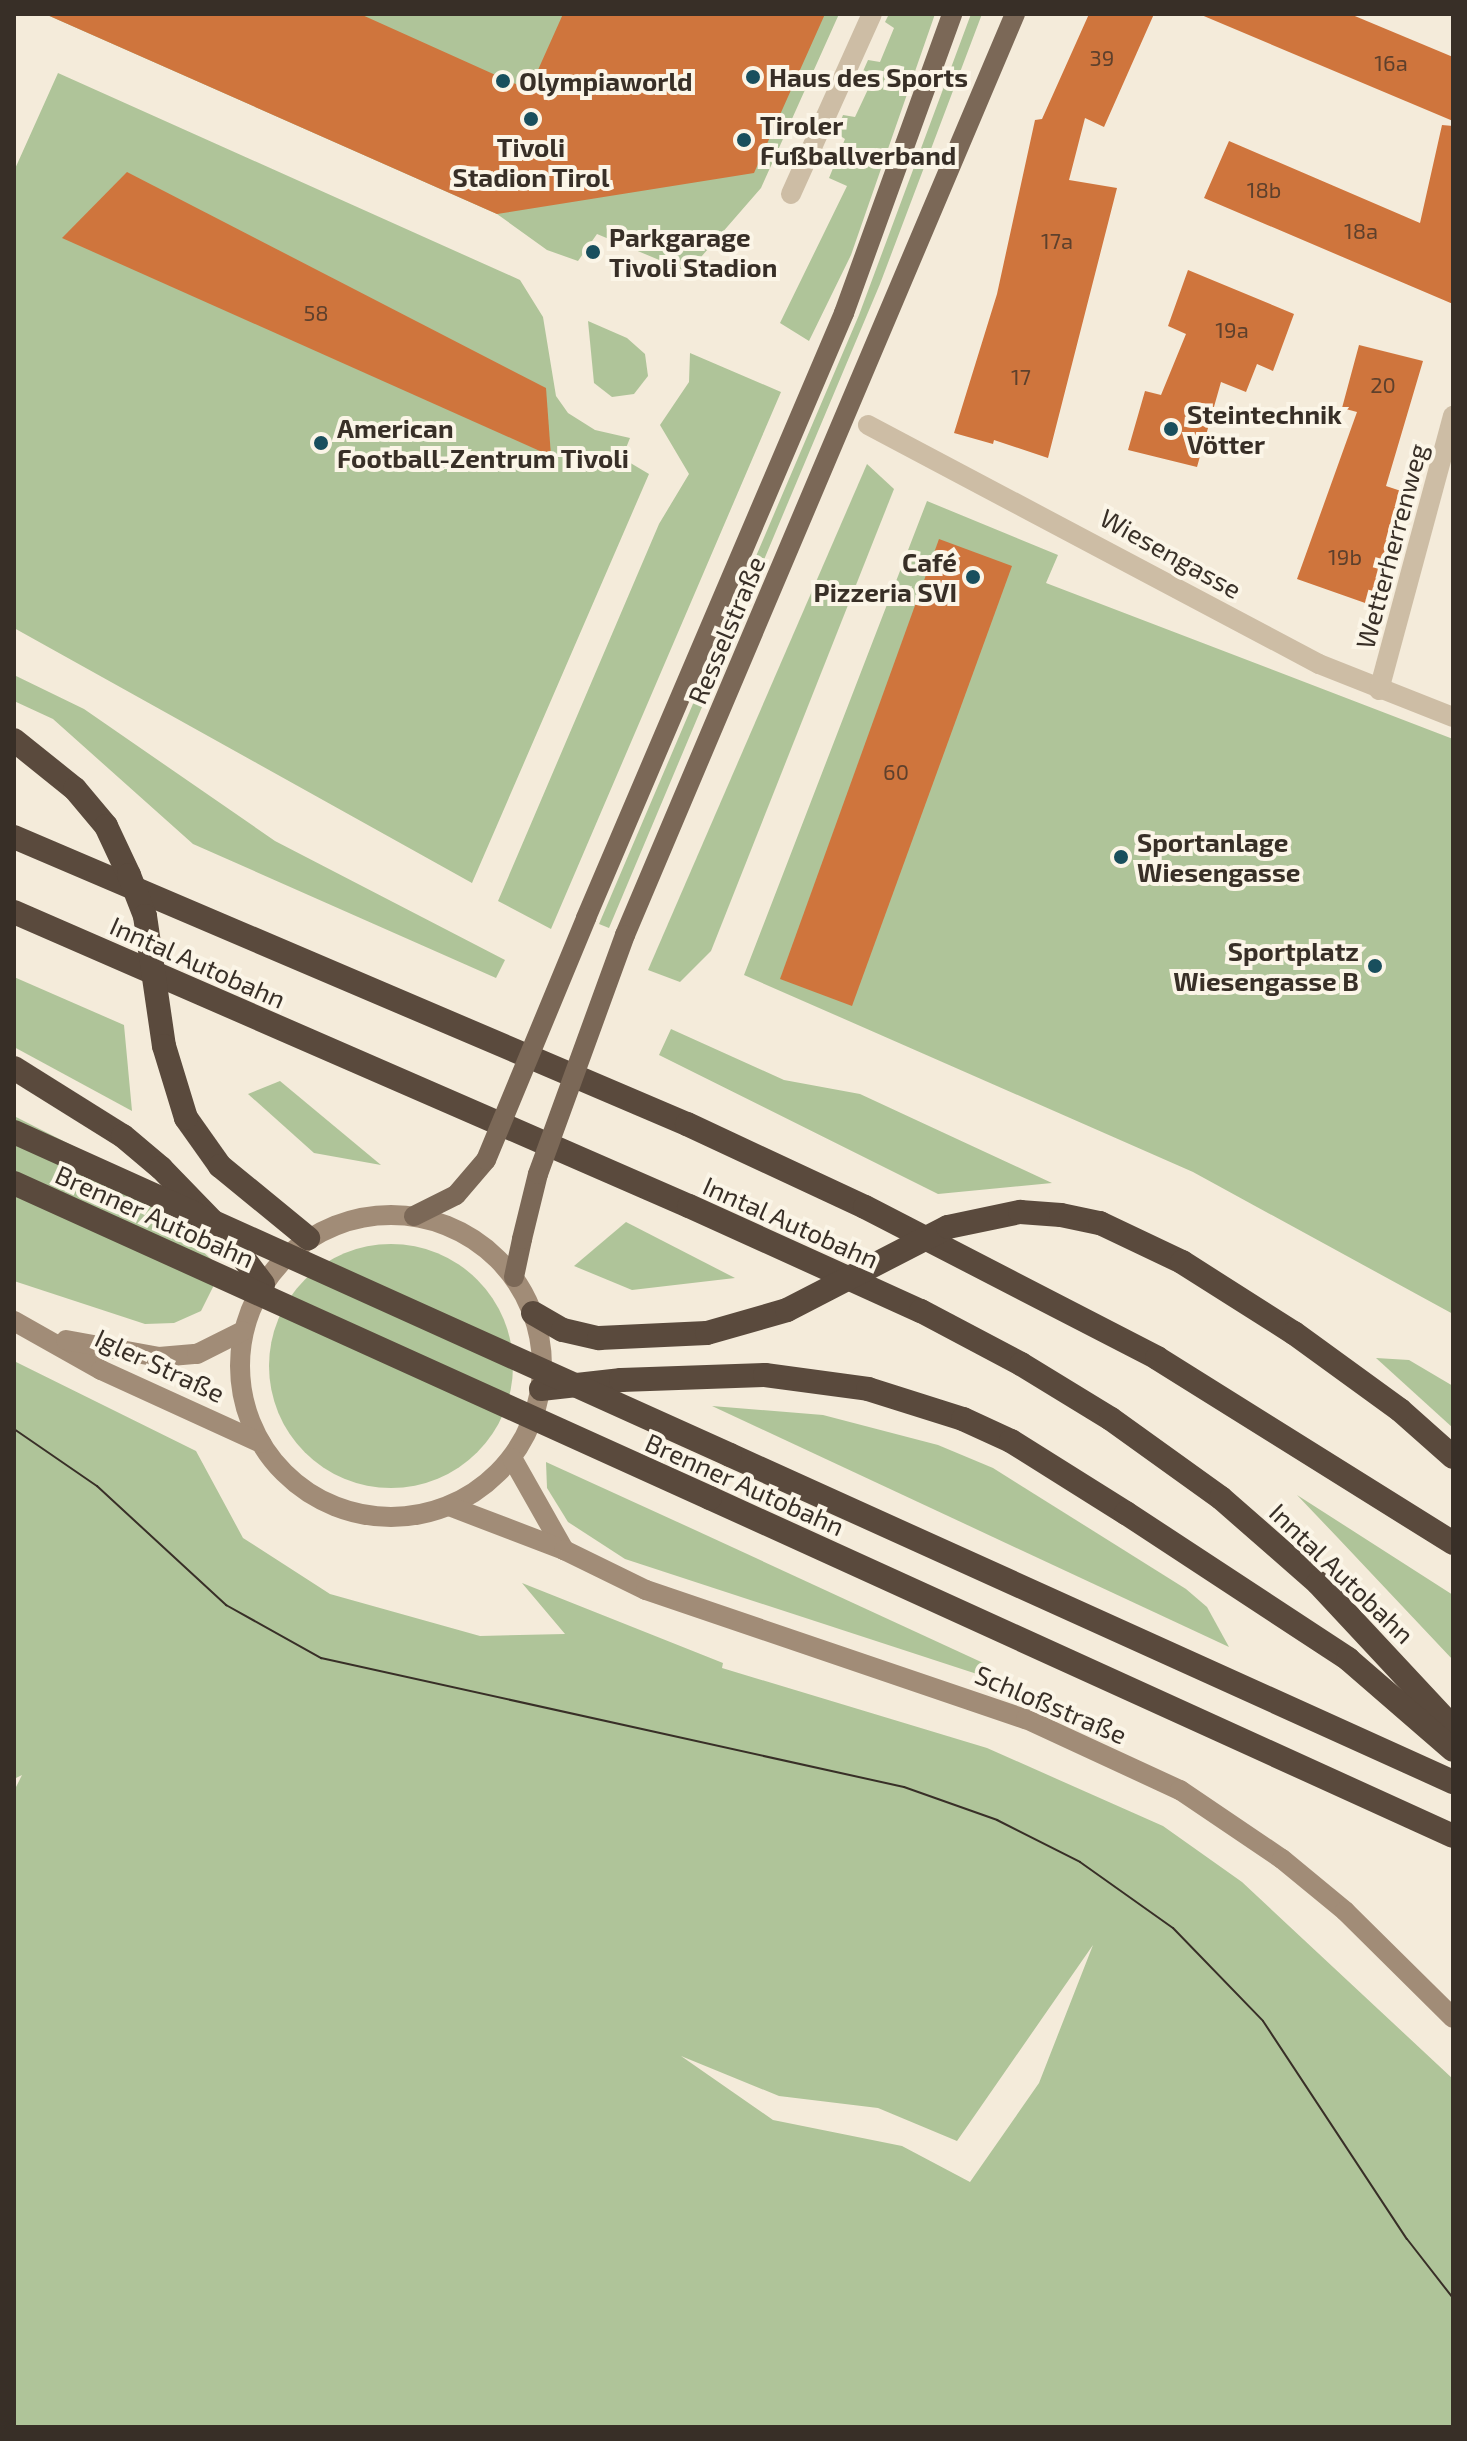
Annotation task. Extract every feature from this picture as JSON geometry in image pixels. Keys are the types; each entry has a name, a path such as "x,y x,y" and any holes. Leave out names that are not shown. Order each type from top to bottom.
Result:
{"highway":[{"path":"14,740 75,789 106,826 129,875 145,916 164,1046 186,1118 220,1166 308,1238"},
{"name":"Inntal Autobahn","path":"14,837 687,1124 865,1207 1157,1358 1453,1543"},
{"name":"Inntal Autobahn","path":"14,912 689,1206 921,1311 1021,1364 1111,1419 1221,1498 1318,1583 1453,1728"},
{"path":"14,1068 123,1136 161,1168 225,1234 263,1284"},
{"name":"Brenner Autobahn","path":"14,1132 1453,1782"},
{"name":"Brenner Autobahn","path":"14,1183 1444,1832"},
{"path":"533,1313 563,1330 599,1338 707,1333 787,1310 948,1227 1020,1212 1061,1215 1100,1223 1182,1262 1294,1333 1400,1410 1453,1457"},
{"path":"541,1389 621,1380 765,1375 868,1389 963,1419 1011,1441 1114,1505 1348,1659 1453,1750"}],"main road":[{"name":"Resselstraße","path":"414,1216 456,1195 486,1160 586,918 793,439 844,313 952,14"},
{"name":"Resselstraße","path":"514,1277 538,1174 625,935 1015,14"},
{"path":"377,1215 414,1216 452,1227 487,1248 514,1277 533,1313 542,1351 541,1389 531,1425 512,1458 473,1494 449,1506 408,1516 364,1515 323,1501 299,1485 261,1443 245,1408 239,1370 243,1331 263,1284 308,1238 341,1222 377,1215"},
{"name":"Igler Straße","path":"14,1321 101,1370 261,1443"},
{"name":"Igler Straße","path":"38,1332 104,1351 159,1357 197,1354 243,1331"},
{"path":"512,1458 564,1550"},
{"name":"Schloßstraße","path":"449,1506 564,1550 646,1590 1026,1719 1180,1790 1282,1859 1345,1911 1453,2018"}],"street":[{"path":"791,194 872,14"},
{"name":"Wetterherrenweg","path":"1379,690 1453,416"},
{"name":"Wiesengasse","path":"868,425 1319,664 1453,717"}],"green space":[{"name":"Olympiaworld","path":"45,14 839,14 761,188 688,272 597,234 578,261 547,250 497,214"},
{"path":"889,14 935,14 851,255 809,341 780,323 847,186 829,178 845,139 836,133 843,115 855,117 870,85 860,78 868,60 880,62 894,28 885,22"},
{"path":"971,14 982,14 880,284 609,928 599,924 859,315"},
{"name":"American Football-Zentrum Tivoli","path":"58,73 520,280 543,317 556,396 568,413 595,430 630,438 622,458 649,474 472,883 14,628 14,171"},
{"path":"588,321 627,338 645,354 648,376 634,394 612,397 594,383"},
{"path":"690,353 781,392 551,929 498,901 659,524 689,474 660,425 689,382"},
{"path":"867,464 894,489 711,951 680,982 648,970"},
{"name":"Sportanlage Wiesengasse","path":"927,501 1058,555 1046,583 1453,739 1453,1314 1193,1172 744,975"},
{"path":"14,675 84,709 275,841 505,960 496,978 193,844 53,719 14,701"},
{"path":"14,977 124,1025 132,1111 14,1047"},
{"path":"671,1029 784,1080 860,1094 1052,1183 938,1194 659,1055"},
{"path":"280,1081 381,1165 314,1153 248,1094"},
{"path":"14,1116 103,1161 222,1269 201,1311 174,1323 145,1324 14,1281"},
{"path":"626,1222 735,1278 632,1290 574,1266"},
{"path":"391,1244 438,1254 459,1265 477,1280 492,1298 503,1319 513,1366 503,1413 492,1434 477,1452 459,1467 438,1478 391,1488 344,1478 323,1467 305,1452 290,1434 279,1413 269,1366 279,1319 290,1298 305,1280 323,1265 344,1254"},
{"path":"1376,1358 1409,1360 1453,1386 1453,1428"},
{"path":"14,1361 196,1451 243,1538 330,1594 480,1636 565,1634 522,1583 723,1663 722,1668 987,1748 1163,1826 1242,1882 1453,2079 1453,2427 14,2427 14,1791 22,1775 14,1779","holes":["1093,1945 1039,2083 970,2182 902,2146 773,2120 681,2056 779,2096 878,2108 957,2141"]},
{"path":"712,1406 823,1415 938,1445 993,1468 1186,1589 1207,1607 1229,1647"},
{"path":"546,1462 992,1667 977,1674 625,1559 568,1522 547,1488"},
{"path":"1297,1495 1453,1595 1453,1660 1338,1538"}],"building":[{"name":"Olympiaworld","path":"45,14 360,14 529,90 563,14 825,14 754,173 497,214"},
{"path":"1089,14 1154,14 1104,127 1085,118 1069,180 1117,188 1048,458 994,440 993,444 954,433 997,294 1035,120 1042,119"},
{"path":"1199,14 1350,14 1453,57 1453,121"},
{"path":"1442,125 1453,126 1453,304 1204,198 1229,141 1420,223"},
{"path":"127,172 546,388 551,456 62,238"},
{"path":"1188,270 1294,314 1273,371 1257,364 1246,392 1221,382 1197,467 1128,450 1145,391 1161,395 1186,334 1168,326"},
{"path":"1359,345 1423,361 1386,486 1407,493 1368,604 1297,579 1357,412 1342,408"},
{"path":"939,539 1012,566 852,1006 780,979"}],"tram line":[{"path":"14,1429 97,1486 226,1605 321,1658 904,1787 997,1820 1080,1862 1173,1928 1263,2021 1407,2239 1453,2298"}],"place":[{"name":"Haus des Sports","path":"753,77"},
{"name":"Olympiaworld","path":"503,81"},
{"name":"Tivoli Stadion Tirol","path":"531,119"},
{"name":"Tiroler Fußballverband","path":"744,140"},
{"name":"Parkgarage Tivoli Stadion","path":"593,252"},
{"name":"Steintechnik Vötter","path":"1171,429"},
{"name":"American Football-Zentrum Tivoli","path":"321,443"},
{"name":"Café Pizzeria SVI","path":"973,577"},
{"name":"Sportanlage Wiesengasse","path":"1121,857"},
{"name":"Sportplatz Wiesengasse B","path":"1375,966"}]}
